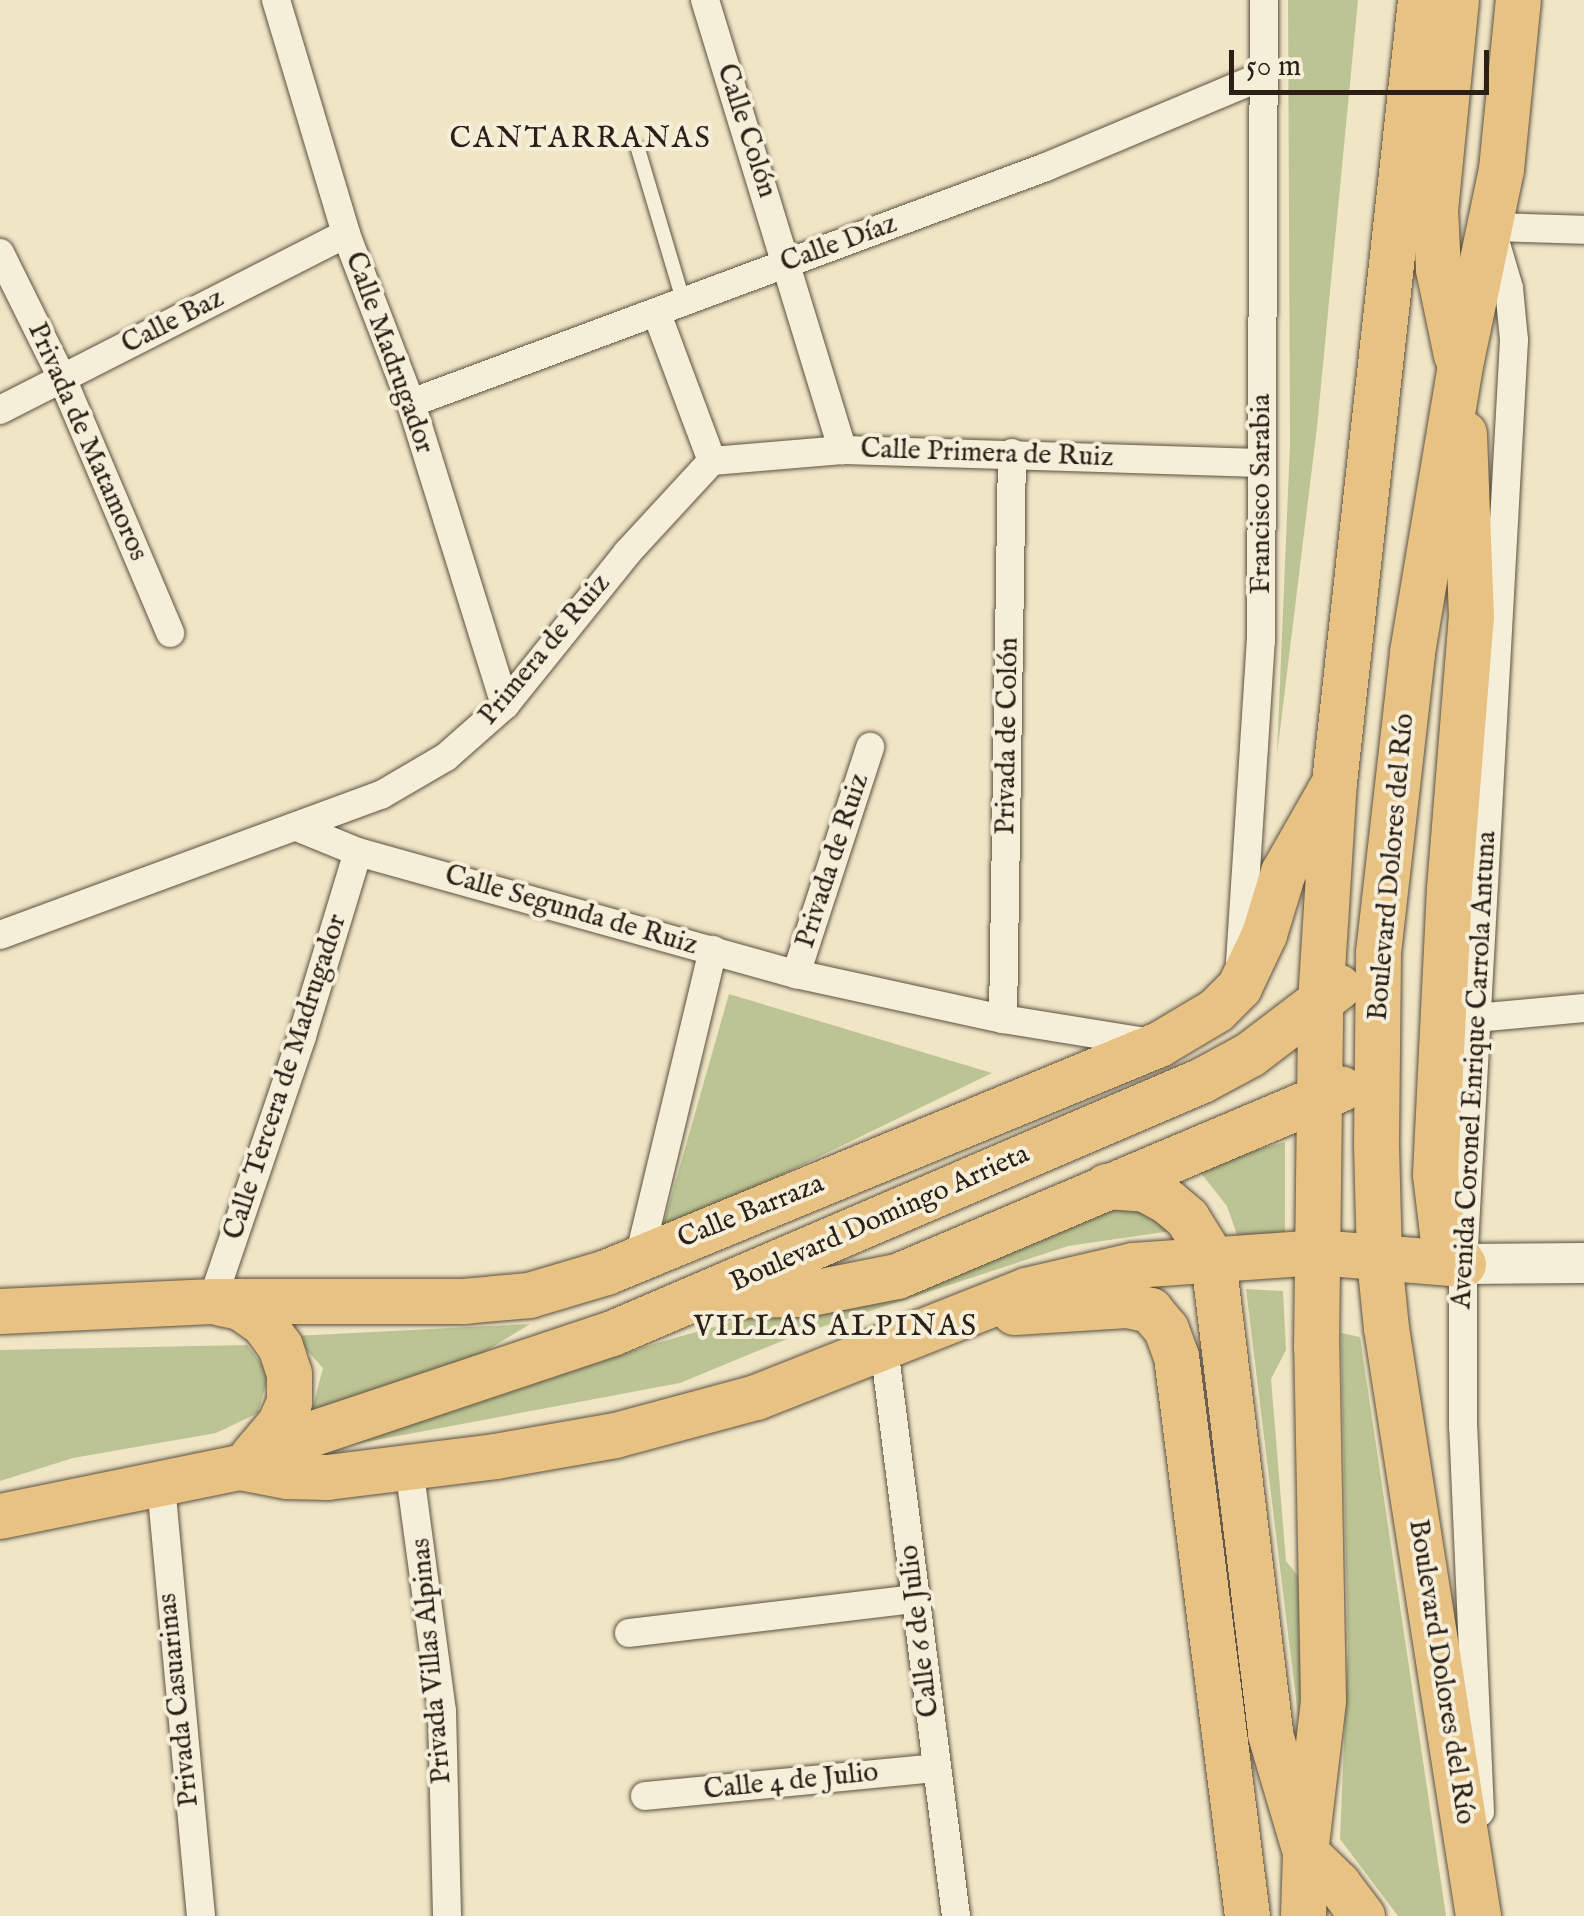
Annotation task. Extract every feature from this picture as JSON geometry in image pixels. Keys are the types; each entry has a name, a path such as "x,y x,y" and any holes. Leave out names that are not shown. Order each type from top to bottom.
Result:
{"main road":[{"path":"1303,1916 1304,1852 1323,1700 1316,1252 1320,1002 1334,782 1420,0"},
{"path":"1456,0 1435,210 1444,305 1459,370 1470,508 1471,616 1458,1028 1437,1206 1449,1250 1463,1264"},
{"name":"Boulevard Dolores del Río","path":"1481,1916 1379,1259 1378,952 1412,652 1459,370 1490,227 1518,0"},
{"name":"Calle Barraza","path":"0,1310 212,1301 371,1304 529,1295 639,1258 1158,1044 1216,1010 1238,987 1264,934 1282,872 1334,782"},
{"name":"Boulevard Domingo Arrieta","path":"239,1467 313,1433 612,1333 1202,1080 1250,1054 1378,952"},
{"path":"529,1295 806,1294 897,1276 1318,1101 1458,1028"},
{"path":"1106,1186 1145,1188 1167,1201 1186,1218 1213,1260 1270,1734 1304,1852 1338,1884 1362,1916"},
{"path":"0,1516 239,1467 287,1476 327,1477 615,1435 756,1398 1074,1276 1173,1259 1316,1252 1463,1264"},
{"path":"212,1301 240,1307 263,1323 280,1346 289,1374 289,1402 280,1424 267,1443 239,1467"},
{"path":"962,1316 1127,1306 1150,1310 1166,1329 1176,1356 1248,1916"}],"street":[{"name":"Calle Madrugador","path":"276,0 346,234 411,402 504,705"},
{"name":"Calle Colón","path":"704,0 843,450"},
{"name":"Francisco Sarabia","path":"1238,987 1261,642 1264,0"},
{"name":"Calle Díaz","path":"411,402 1046,167 1264,76"},
{"path":"1490,227 1584,230"},
{"name":"Avenida Coronel Enrique Carrola Antuna","path":"1458,1028 1514,340 1509,288 1490,227"},
{"name":"Calle Baz","path":"0,410 346,234"},
{"name":"Privada de Matamoros","path":"0,253 62,378 170,633"},
{"path":"657,314 712,461"},
{"name":"Calle Primera de Ruiz","path":"712,461 843,450 1262,463"},
{"name":"Privada de Colón","path":"1003,1019 1012,453"},
{"name":"Primera de Ruiz","path":"297,827 380,795 446,758 504,705 627,553 712,461"},
{"name":"Privada de Ruiz","path":"796,974 870,748"},
{"path":"0,935 297,827"},
{"name":"Calle Segunda de Ruiz","path":"297,827 358,852 796,974 1003,1019 1158,1044"},
{"name":"Calle Tercera de Madrugador","path":"212,1301 302,1036 358,852"},
{"path":"639,1258 712,950"},
{"path":"1458,1028 1584,1008"},
{"path":"1463,1264 1584,1263"},
{"name":"Avenida Coronel Enrique Carrola Antuna","path":"1463,1264 1463,1428 1481,1916"},
{"name":"Calle 6 de Julio","path":"884,1347 956,1916"},
{"name":"Privada Villas Alpinas","path":"409,1467 442,1711 447,1916"},
{"name":"Privada Casuarinas","path":"161,1484 201,1916"},
{"path":"629,1633 916,1600"},
{"name":"Calle 4 de Julio","path":"645,1796 937,1768"}],"lane":[{"path":"638,149 684,303"}],"green space":[{"path":"1288,0 1358,0 1317,427 1277,755 1290,444"},
{"path":"729,994 992,1073 661,1233"},
{"path":"1285,1142 1285,1236 1238,1238 1227,1206 1196,1167"},
{"path":"1130,1198 1178,1230 1068,1246 794,1336 680,1383 344,1446 657,1343 832,1294"},
{"path":"1246,1289 1283,1291 1286,1350 1271,1379 1286,1561 1298,1576 1302,1625 1299,1723"},
{"path":"530,1324 478,1356 311,1414 323,1368 294,1336"},
{"path":"1341,1333 1360,1337 1446,1916 1398,1916 1340,1839 1348,1648"},
{"path":"247,1345 269,1373 258,1413 216,1433 73,1458 0,1481 0,1350"}],"district":[{"name":"CANTARRANAS","path":"581,139"},
{"name":"VILLAS ALPINAS","path":"836,1327"}]}
